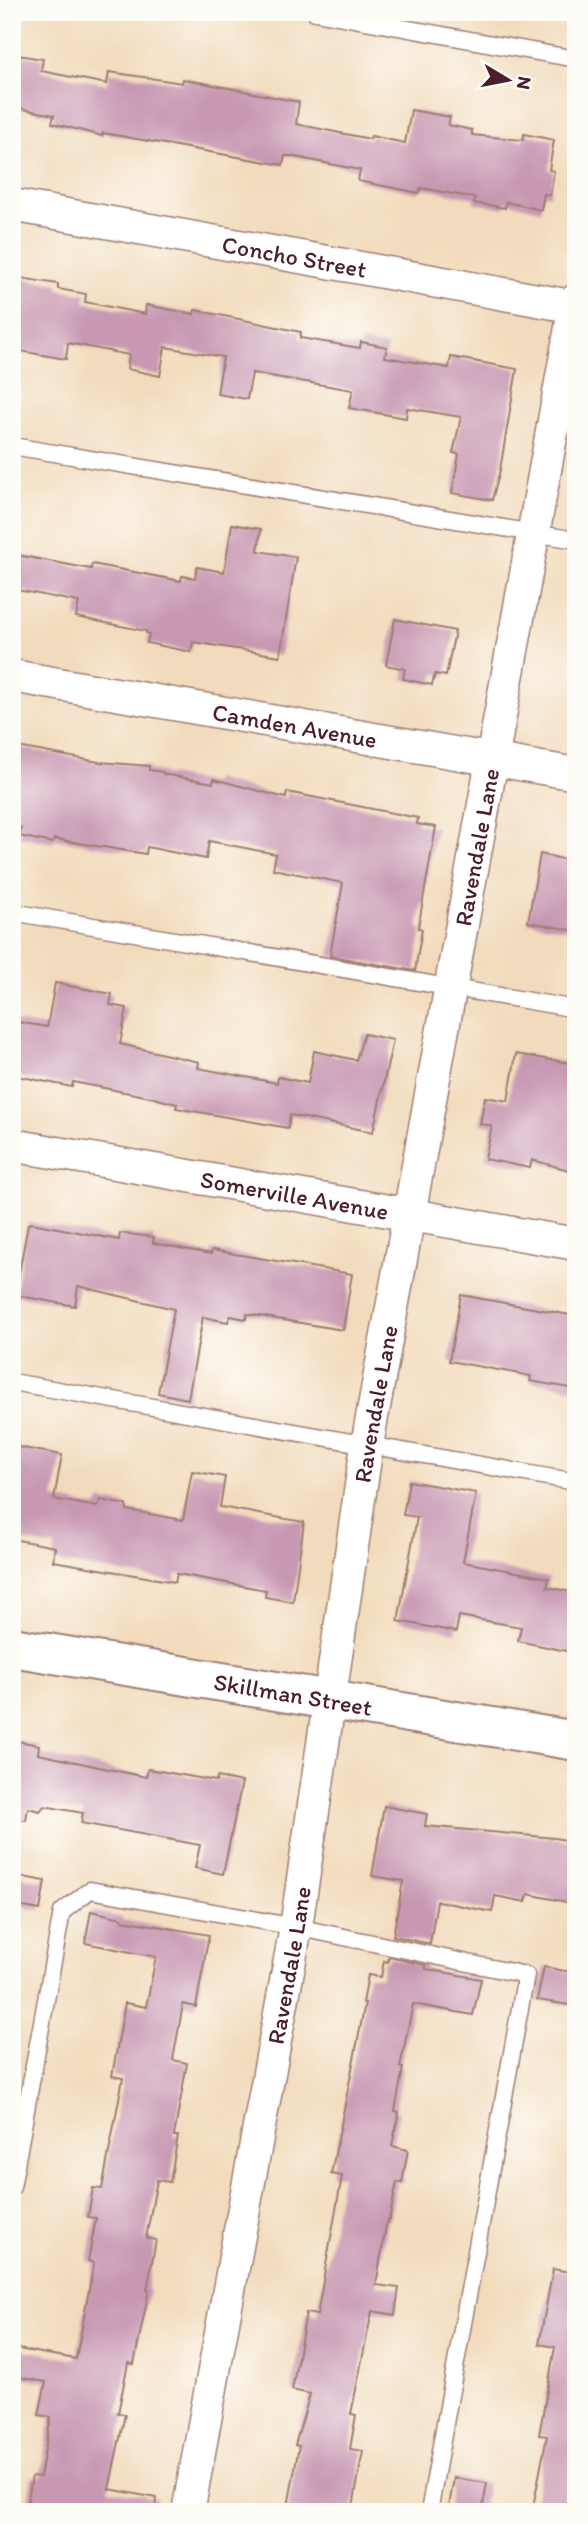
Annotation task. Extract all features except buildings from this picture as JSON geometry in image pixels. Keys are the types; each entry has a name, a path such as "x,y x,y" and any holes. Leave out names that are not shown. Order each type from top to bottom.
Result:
{"main road":[{"name":"Skillman Street","path":"12,1647 331,1698 576,1741"}],"street":[{"name":"Concho Street","path":"12,205 575,305"},
{"name":"Ravendale Lane","path":"188,2512 296,1927 367,1446 575,305"},
{"name":"Camden Avenue","path":"12,676 576,774"},
{"name":"Somerville Avenue","path":"12,1145 576,1244"}],"lane":[{"path":"316,12 576,59"},
{"path":"12,446 576,541"},
{"path":"12,912 576,1009"},
{"path":"12,1382 576,1482"},
{"path":"12,2187 62,1912 90,1890 296,1927 526,1975 429,2512"}]}
